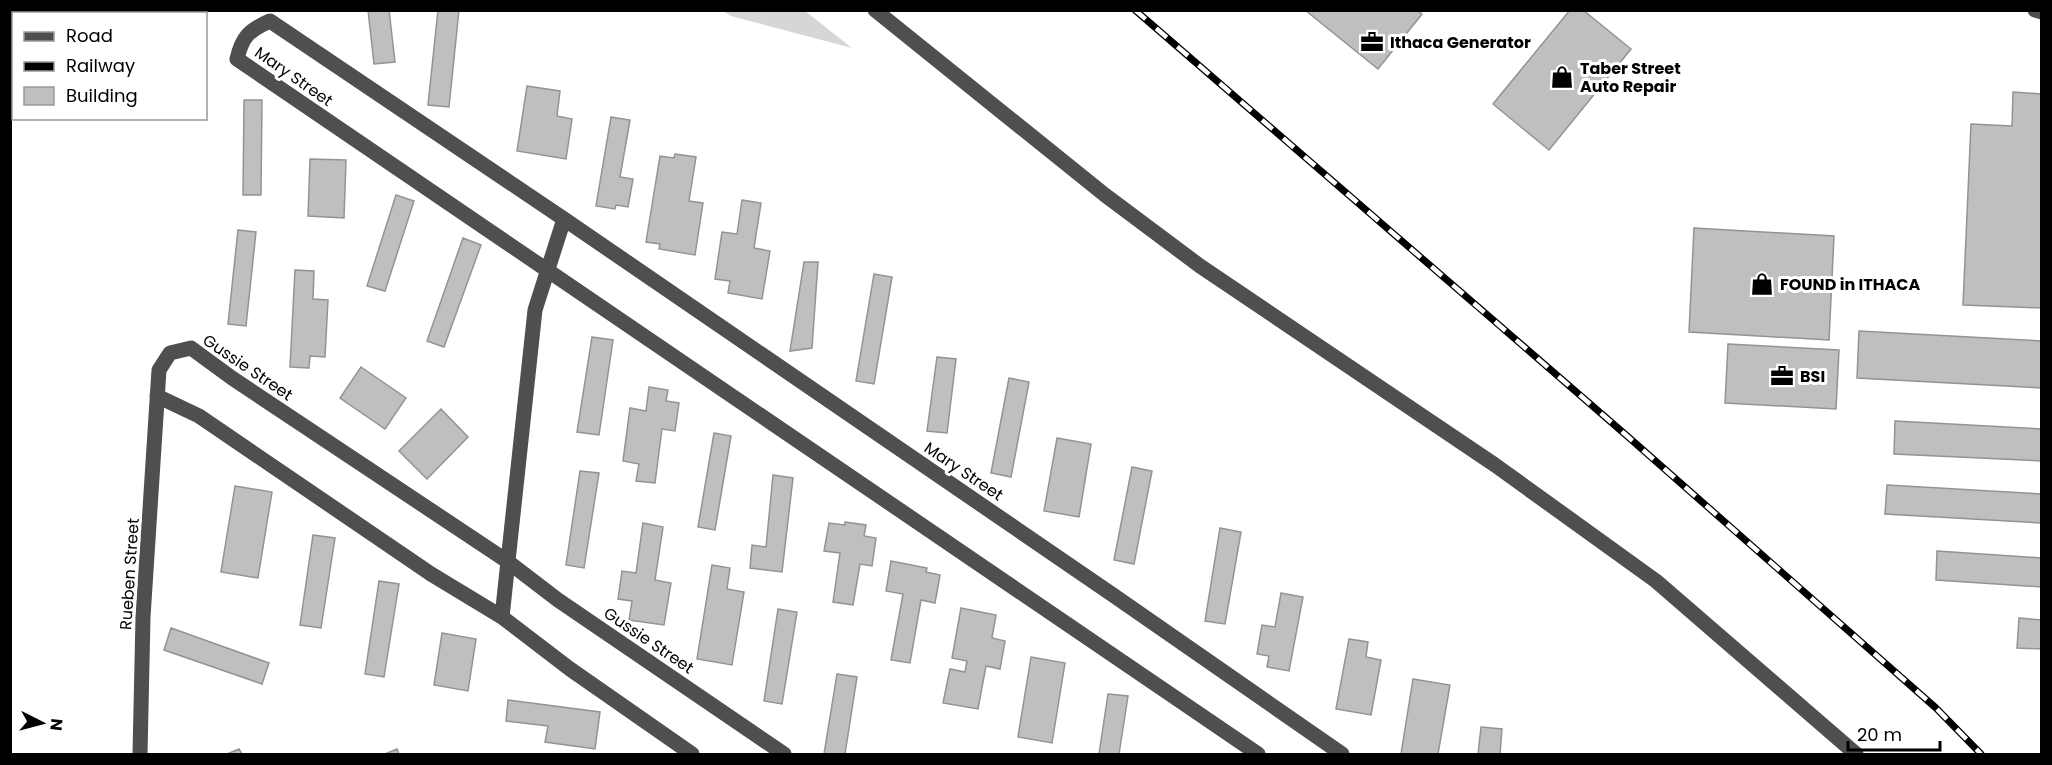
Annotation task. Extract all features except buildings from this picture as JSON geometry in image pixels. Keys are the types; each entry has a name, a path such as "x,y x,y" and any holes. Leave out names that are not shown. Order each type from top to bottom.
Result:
{"street":[{"path":"874,10 1105,195 1200,266 1495,465 1656,581 1856,754"},
{"path":"2035,10 2042,12"},
{"name":"Mary Street","path":"1258,754 548,273 237,59 241,43 254,28 270,21 564,219 1342,754"},
{"path":"502,617 535,310 564,219"},
{"name":"Gussie Street","path":"157,396 159,370 170,353 191,348 507,561 558,600 784,754"},
{"path":"157,396 199,416 431,573 502,617 570,669 692,754"},
{"name":"Rueben Street","path":"140,754 143,617 157,396"}],"shaded area":[{"path":"723,11 805,11 852,48 731,16"}],"railway":[{"path":"1135,10 1626,435 1936,708 1981,754"}],"place":[{"name":"Ithaca Generator","path":"1372,42"},
{"name":"Taber Street Auto Repair","path":"1562,77"},
{"name":"FOUND in ITHACA","path":"1762,284"},
{"name":"BSI","path":"1782,376"}]}
